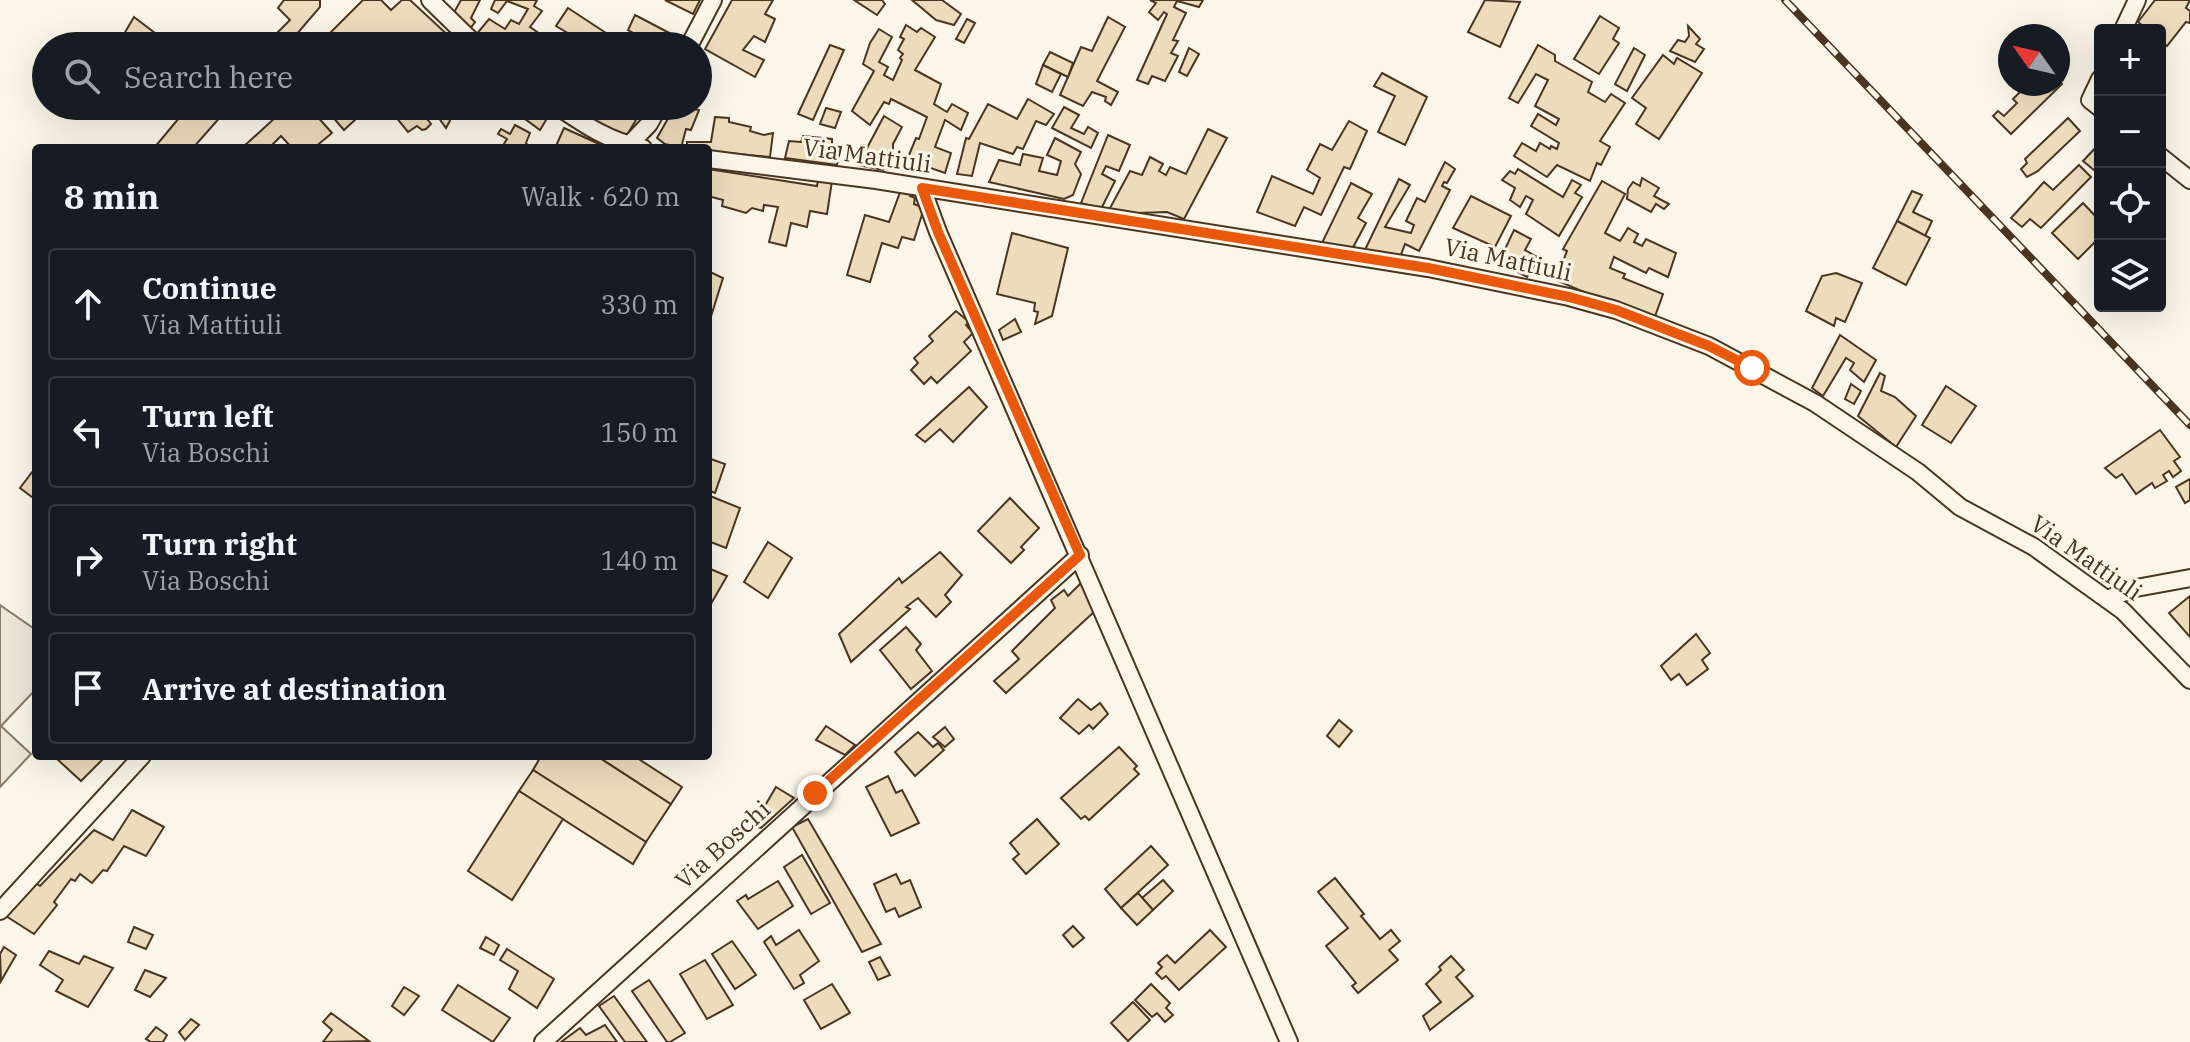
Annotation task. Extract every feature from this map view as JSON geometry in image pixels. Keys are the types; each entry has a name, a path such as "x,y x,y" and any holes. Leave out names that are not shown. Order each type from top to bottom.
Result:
{"street":[{"path":"430,0 463,32"},
{"path":"696,32 713,0"},
{"path":"2126,24 2137,0"},
{"path":"578,120 596,132 625,144"},
{"path":"634,144 651,120"},
{"name":"Via Mattiuli","path":"712,160 922,188 1428,268 1569,297 1616,310 1709,346 1815,403 1918,472 1960,507 2034,547 2107,599 2123,611 2190,680"},
{"path":"2166,161 2190,180"},
{"path":"922,188 938,232 1289,1042"},
{"name":"Via Boschi","path":"543,1042 1080,555"},
{"path":"2107,599 2136,588 2190,578"},
{"path":"0,911 138,760"}],"shaded area":[{"path":"0,605 32,627 32,693 1,726 31,754 0,787"}],"building":[{"path":"284,0 320,0 320,7 299,32 278,32 290,20 278,8"},
{"path":"363,0 381,0 391,10 402,0 410,0 445,32 331,32"},
{"path":"461,0 480,0 471,18 475,22 469,30 452,16"},
{"path":"495,0 537,0 534,6 542,11 530,27 537,32 478,32 489,19 505,29 511,20 519,24 528,9 507,1 498,13 491,9"},
{"path":"665,0 700,0 693,14"},
{"path":"732,0 773,0 765,14 775,19 765,42 754,36 743,50 764,60 755,77 712,53 712,36"},
{"path":"854,0 882,0 885,4 877,15"},
{"path":"912,0 942,0 961,14 954,25 936,20"},
{"path":"1150,0 1203,0 1199,7 1177,1 1174,7 1186,13 1173,40 1178,41 1171,53 1178,56 1165,81 1152,76 1148,84 1137,80 1167,14 1164,12 1158,20 1149,12 1156,3"},
{"path":"1485,0 1520,2 1500,47 1468,32"},
{"path":"2155,0 2190,0 2186,8 2190,11 2190,23 2186,22 2167,46 2166,24 2138,22"},
{"path":"568,8 604,32 566,32 556,26"},
{"path":"635,15 668,32 632,32 628,30"},
{"path":"1600,16 1619,28 1613,39 1619,43 1599,74 1574,59"},
{"path":"134,17 154,32 125,32"},
{"path":"1108,17 1125,27 1097,81 1118,92 1111,105 1105,101 1106,97 1092,92 1083,106 1060,95 1081,47 1092,51"},
{"path":"967,19 975,23 964,43 956,39"},
{"path":"906,25 917,32 921,28 935,37 915,70 941,84 934,104 947,112 952,104 968,113 961,130 945,120 935,147 951,153 945,173 907,160 927,117 891,99 889,104 884,102 870,125 852,111 874,71 863,64 870,43 879,29 892,37 879,62 888,67 884,75 893,80 902,60 903,54 898,50"},
{"path":"1688,26 1700,39 1696,44 1704,49 1695,62 1670,51 1678,40 1685,42 1689,36"},
{"path":"830,45 844,50 813,120 798,114"},
{"path":"1538,45 1555,55 1555,61 1592,82 1588,92 1605,102 1611,94 1625,103 1600,141 1610,147 1601,165 1597,163 1590,181 1557,165 1547,177 1514,156 1522,143 1536,151 1540,143 1557,149 1559,143 1531,126 1538,114 1556,125 1559,119 1535,106 1548,80 1536,74 1518,103 1509,98"},
{"path":"1189,48 1199,54 1187,76 1179,72"},
{"path":"1634,48 1645,55 1627,91 1615,84"},
{"path":"1050,52 1073,63 1068,77 1043,65"},
{"path":"1663,55 1674,64 1677,58 1702,73 1659,139 1636,124 1646,108 1632,98"},
{"path":"1043,65 1061,74 1052,92 1036,84"},
{"path":"1382,73 1427,97 1405,145 1378,132 1395,96 1374,86"},
{"path":"2016,96 2050,96 2011,134 1993,116 1998,111 2004,116 2017,103 2013,99"},
{"path":"1028,99 1054,114 1046,125 1036,121 1023,149 1017,147 1013,154 980,143 972,176 957,174 966,138 969,139 988,104 1017,119"},
{"path":"1064,107 1079,115 1071,128 1084,134 1088,127 1098,133 1091,148 1052,128"},
{"path":"826,108 841,112 835,128 820,124"},
{"path":"884,116 902,127 893,144 893,153 883,170 858,165"},
{"path":"715,117 729,118 729,122 751,127 750,131 764,135 773,133 770,157 712,151 712,144 687,144 711,142"},
{"path":"2068,118 2080,131 2038,171 2027,177 2021,169 2027,163 2025,159"},
{"path":"177,120 218,120 197,144 157,144"},
{"path":"273,120 320,120 332,133 319,144 288,144 281,136 273,144 246,144"},
{"path":"335,120 355,120 344,130"},
{"path":"398,120 428,120 431,124 426,129 417,126 408,132"},
{"path":"526,120 546,120 540,130"},
{"path":"591,120 636,120 627,135 612,132"},
{"path":"667,120 695,120 691,130 686,129 682,144 665,144 657,138"},
{"path":"1349,121 1367,131 1350,169 1344,167 1321,215 1304,207 1295,226 1257,212 1272,176 1313,194 1320,178 1307,170 1320,144 1332,150"},
{"path":"515,125 530,133 527,144 504,144 507,139 498,134 501,129 510,134"},
{"path":"564,128 599,144 557,144"},
{"path":"1208,129 1227,138 1184,219 1167,212 1138,213 1137,217 1109,210 1130,171 1142,175 1150,157 1163,164 1159,171 1166,175 1170,167 1186,174"},
{"path":"1108,135 1130,145 1119,171 1106,166 1102,174 1115,181 1101,209 1081,203"},
{"path":"803,136 832,139 832,146 841,147 837,165 785,158 789,141 801,142"},
{"path":"1055,138 1081,152 1075,164 1081,174 1073,195 1064,199 989,182 999,160 1020,165 1023,154 1043,158 1039,171 1057,175 1061,161 1047,155"},
{"path":"2094,149 2094,170 2083,161"},
{"path":"1445,162 1455,169 1442,186 1450,190 1419,251 1405,244 1399,260 1363,254 1399,179 1410,185 1385,227 1411,233 1414,225 1406,221 1417,198 1425,202"},
{"path":"2079,165 2091,177 2041,228 2030,219 2022,227 2011,218 2044,182 2053,190"},
{"path":"1518,169 1563,197 1572,180 1581,185 1575,193 1582,197 1559,236 1526,214 1533,200 1526,196 1520,207 1510,200 1515,188 1502,180 1510,171 1515,174"},
{"path":"712,170 817,186 818,180 832,181 827,214 810,211 807,227 791,223 786,246 769,242 778,207 764,205 763,211 752,208 746,213 722,206 723,200 712,197"},
{"path":"1642,178 1659,188 1654,196 1669,204 1664,209 1656,204 1651,212 1627,199 1633,182 1640,186"},
{"path":"1602,181 1625,194 1605,233 1620,241 1628,228 1638,234 1634,242 1642,246 1646,239 1676,253 1668,277 1649,268 1646,273 1614,257 1610,268 1625,274 1623,278 1663,294 1653,322 1556,280 1567,251 1563,249"},
{"path":"1351,183 1372,194 1358,218 1366,223 1350,253 1321,245"},
{"path":"902,187 912,190 910,196 915,198 914,204 924,208 914,240 902,237 898,248 882,243 870,282 847,275 865,215 889,222"},
{"path":"1912,191 1922,195 1913,212 1932,221 1925,236 1897,221"},
{"path":"1471,196 1511,216 1495,247 1453,228"},
{"path":"2083,203 2094,215 2094,243 2078,259 2052,233"},
{"path":"1897,221 1930,238 1906,285 1873,268"},
{"path":"1514,230 1531,239 1525,250 1539,258 1527,277 1499,262"},
{"path":"1012,233 1068,248 1052,316 1035,324 1038,312 1034,311 1035,303 997,294"},
{"path":"712,273 723,278 712,313"},
{"path":"1836,273 1862,283 1845,322 1836,318 1834,326 1806,311 1822,276"},
{"path":"956,311 969,322 966,325 973,333 964,342 971,351 937,383 931,377 924,384 911,370 918,363 914,358 933,341 929,336"},
{"path":"1015,319 1021,332 1003,340 999,330"},
{"path":"1840,335 1876,360 1864,382 1850,370 1854,363 1846,358 1823,396 1812,388"},
{"path":"1880,373 1885,376 1881,391 1895,397 1916,416 1896,447 1858,416"},
{"path":"1851,384 1861,391 1854,404 1845,399"},
{"path":"1946,386 1976,406 1951,443 1922,425"},
{"path":"969,387 987,407 953,442 940,429 925,442 916,435"},
{"path":"2160,430 2180,457 2174,461 2181,471 2173,477 2169,471 2163,475 2167,481 2155,488 2152,483 2136,494 2122,474 2116,478 2105,468"},
{"path":"712,459 725,464 715,493 712,492"},
{"path":"32,472 32,497 20,488"},
{"path":"2190,479 2190,500 2185,503 2176,487"},
{"path":"712,497 740,508 726,548 712,543"},
{"path":"1010,498 1039,528 1011,563 978,531"},
{"path":"768,542 792,558 768,598 744,582"},
{"path":"940,552 962,575 945,595 951,602 936,617 918,598 906,607 910,609 851,662 839,634 899,578 902,583"},
{"path":"712,570 727,576 712,602"},
{"path":"1081,583 1095,611 1006,693 994,681 1019,659 1012,651 1055,608 1051,600 1064,590 1068,596"},
{"path":"2190,596 2190,637 2169,613"},
{"path":"906,627 921,644 916,650 932,671 911,689 880,650"},
{"path":"1696,634 1710,653 1702,660 1708,669 1687,685 1679,674 1671,680 1661,666"},
{"path":"1078,699 1091,710 1100,703 1108,714 1093,729 1089,725 1079,734 1060,718"},
{"path":"1339,720 1352,731 1339,747 1327,736"},
{"path":"826,726 855,745 845,755 816,740"},
{"path":"945,727 954,739 945,747 933,737"},
{"path":"918,732 933,747 938,743 944,750 915,776 895,752"},
{"path":"1119,747 1137,766 1134,769 1139,774 1089,820 1085,816 1081,819 1061,798"},
{"path":"58,760 102,760 81,781"},
{"path":"539,760 603,760 671,804 646,842 533,770"},
{"path":"603,760 640,760 682,787 671,804"},
{"path":"533,770 646,842 633,864 519,791"},
{"path":"888,776 896,793 902,790 919,823 891,836 866,787"},
{"path":"776,787 794,798 761,828 753,826"},
{"path":"519,791 563,819 512,900 468,871"},
{"path":"132,810 164,827 146,856 124,846 107,871 103,870 92,883 80,874 75,881 71,879 54,902 57,905 34,934 6,916 36,883 40,886 94,830 113,840"},
{"path":"808,819 881,944 862,952 792,827"},
{"path":"1037,819 1059,844 1026,874 1013,859 1019,854 1010,843"},
{"path":"1151,846 1168,865 1121,908 1105,889"},
{"path":"802,855 830,903 811,914 784,867"},
{"path":"896,874 901,884 910,880 921,907 899,917 895,908 886,912 874,884"},
{"path":"1335,878 1380,939 1391,930 1400,941 1389,950 1398,960 1358,993 1352,986 1356,983 1326,946 1348,928 1318,892"},
{"path":"1163,880 1173,891 1153,910 1142,898"},
{"path":"778,881 793,906 758,929 737,901 746,895 748,899"},
{"path":"1138,893 1153,910 1137,925 1121,908"},
{"path":"1073,926 1084,938 1073,947 1063,935"},
{"path":"134,927 153,935 146,949 128,942"},
{"path":"799,930 819,961 800,975 804,983 794,989 764,942 771,936 776,945"},
{"path":"1210,930 1226,947 1179,990 1166,976 1162,979 1156,973 1162,967 1158,963 1167,955 1175,963"},
{"path":"486,937 499,945 494,955 480,948"},
{"path":"732,941 756,975 735,989 712,954"},
{"path":"4,947 16,955 1,981 0,954"},
{"path":"507,949 554,979 537,1008 509,989 518,971 500,960"},
{"path":"49,951 79,964 84,956 113,968 88,1007 56,991 63,980 40,965"},
{"path":"1451,956 1464,970 1456,977 1473,996 1430,1030 1423,1016 1441,1002 1426,984"},
{"path":"880,957 890,975 878,980 869,962"},
{"path":"705,960 733,1005 707,1019 680,974"},
{"path":"145,970 166,978 150,997 135,990"},
{"path":"649,980 685,1033 670,1042 667,1042 632,991"},
{"path":"832,984 850,1013 821,1029 804,1000"},
{"path":"1151,984 1170,1003 1166,1008 1173,1015 1165,1022 1157,1013 1152,1017 1135,1000"},
{"path":"458,985 510,1018 493,1042 442,1010"},
{"path":"404,987 419,996 404,1015 392,1006"},
{"path":"614,996 647,1042 625,1042 599,1006"},
{"path":"1133,1002 1150,1020 1128,1041 1111,1023"},
{"path":"331,1013 369,1041 323,1042 332,1030 323,1022"},
{"path":"191,1019 199,1025 185,1040 179,1032"},
{"path":"605,1025 617,1042 561,1042 580,1028 586,1035"},
{"path":"156,1027 167,1035 163,1042 146,1039"}],"railway":[{"path":"1785,0 2190,425"}],"route":[{"path":"815,793 1080,555 938,232 922,188 1428,268 1569,297 1616,310 1709,346 1752,368"}]}
